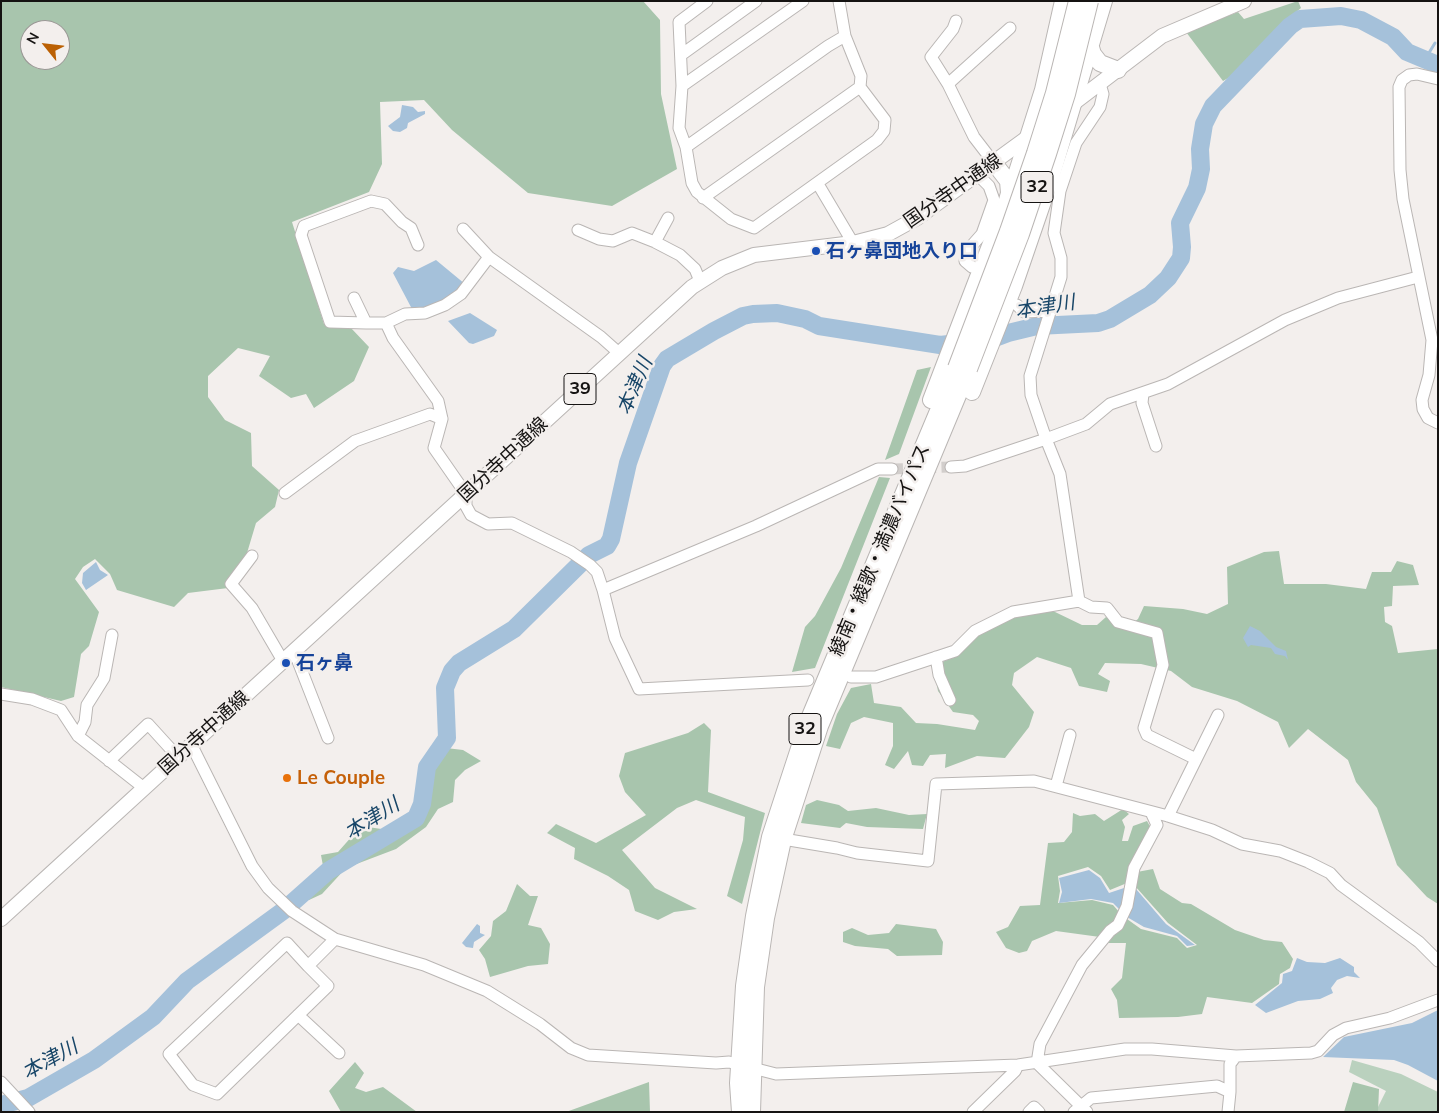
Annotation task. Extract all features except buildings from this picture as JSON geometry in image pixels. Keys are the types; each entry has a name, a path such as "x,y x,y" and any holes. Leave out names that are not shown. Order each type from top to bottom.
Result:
{"highway":[{"path":"962,368 966,311 1030,136 1043,90 1063,1"},
{"name":"綾南・綾歌・満濃バイパス","path":"740,1112 777,838 820,726 867,594 962,368 1054,93 1077,1"},
{"name":"綾南・綾歌・満濃バイパス","path":"962,368 996,303 1048,154 1067,94 1090,1"},
{"path":"867,594 962,368 1010,308 1104,1"},
{"path":"1090,44 1093,54 1100,63 1118,70"},
{"path":"994,163 1008,181 1009,193 1006,204"},
{"name":"綾南・綾歌・満濃バイパス","path":"745,1067 752,1112"}],"main road":[{"name":"国分寺中通線","path":"1,919 700,281 722,268 754,255 853,243 872,239 903,226 994,163 1162,36 1244,1"}],"street":[{"path":"707,1 679,22 682,86 679,128 686,148 692,183 703,198 731,219 754,228 878,140 884,131 885,120 860,87 861,76 845,36 839,1"},
{"path":"681,55 756,1"},
{"path":"682,86 803,1"},
{"path":"956,20 948,37 931,56 948,84 974,137 994,163"},
{"path":"948,84 1010,28"},
{"path":"686,148 828,46 845,36"},
{"path":"1438,79 1417,74 1409,75 1402,80 1399,87 1400,170 1403,199 1432,340 1429,375 1422,400 1423,410 1428,418 1438,423"},
{"path":"1079,601 1060,474 1031,395 1030,376 1061,277 1061,258 1054,233 1060,191 1076,143 1100,107 1103,94 1100,84"},
{"path":"703,198 860,87"},
{"path":"972,267 965,261 967,252 982,234 994,200 989,186 978,174"},
{"path":"818,184 853,243"},
{"path":"418,245 412,228 402,222 385,204 371,201 304,226 301,235 330,322 386,323 405,314 424,312 446,305 461,294 489,257"},
{"path":"655,242 668,218"},
{"path":"463,229 489,257 601,337 619,353"},
{"path":"578,230 599,239 613,241 632,233 655,242 680,255 695,270 700,281"},
{"path":"951,467 966,466 1086,424 1110,404 1168,384 1207,361 1303,313 1338,298 1418,277"},
{"path":"354,298 366,323"},
{"path":"1010,308 1024,312 1050,313"},
{"path":"386,323 393,338 438,402 442,419 434,448 466,494 466,506 471,515 488,524 512,523 571,552 597,572 615,638 639,689 808,680"},
{"path":"1143,394 1142,403 1156,446"},
{"path":"285,493 355,441 430,414 442,419"},
{"path":"603,590 756,526 878,469 892,468"},
{"path":"252,556 231,584 252,608 284,661"},
{"path":"851,677 876,677 955,650 975,631 1013,612 1079,601 1091,607 1107,608 1118,622 1157,633 1163,666 1144,728 1147,735 1196,759"},
{"path":"78,736 85,722 87,705 104,678 112,635"},
{"path":"294,651 328,738"},
{"path":"936,657 939,675 950,700"},
{"path":"1,694 32,699 61,710 78,736 144,788"},
{"path":"1168,816 1218,715"},
{"path":"109,761 148,724 178,757"},
{"path":"1056,786 1070,734"},
{"path":"192,744 252,866 282,903 292,911 335,938 424,964 487,991 511,1004 580,1052 716,1063 729,1062 776,1074 1018,1065 1125,1049 1152,1048 1236,1056 1318,1051 1333,1035 1346,1028 1390,1018 1438,1000"},
{"path":"777,838 837,848 856,854 928,861 936,784 1034,781 1168,816 1212,830 1242,844 1280,851 1308,862 1330,873 1341,885 1420,942 1438,961"},
{"path":"1037,1063 1040,1044 1082,966 1118,925 1127,906 1134,868 1157,824 1152,812"},
{"path":"308,966 335,938"},
{"path":"287,943 308,966 328,986 217,1094 193,1086 169,1054 287,943"},
{"path":"298,1015 338,1054"},
{"path":"1228,1112 1230,1064 1236,1056"},
{"path":"1037,1063 1080,1110 1090,1098 1217,1086 1230,1092"},
{"path":"973,1112 1015,1071 1018,1065"},
{"path":"4,1085 28,1110"},
{"path":"1029,1112 1034,1107 1039,1112"}],"green space":[{"path":"1,1 643,1 660,20 661,94 677,169 612,206 528,193 452,130 424,100 380,102 382,164 369,192 292,222 324,324 351,328 369,347 354,381 314,408 306,394 291,398 259,376 270,356 238,348 208,376 208,397 225,420 251,433 252,466 279,490 275,507 256,523 247,553 228,588 188,593 174,607 117,590 110,574 95,559 83,567 75,579 99,612 89,646 81,654 74,697 61,701 1,687"},
{"path":"1298,1 1301,8 1283,23 1242,70 1223,81 1186,32 1238,12 1244,19"},
{"path":"931,367 899,454 885,460 917,370"},
{"path":"879,477 890,478 815,668 792,672 805,627 815,616 841,568"},
{"path":"1279,551 1284,584 1326,584 1366,589 1372,572 1391,572 1397,561 1413,565 1419,585 1393,586 1392,606 1384,607 1385,622 1392,626 1398,653 1438,649 1438,904 1427,897 1397,865 1377,808 1356,782 1348,760 1308,729 1289,748 1278,722 1237,701 1192,687 1171,671 1141,664 1105,663 1098,674 1110,681 1107,692 1079,686 1071,668 1037,657 1014,673 1012,685 1034,712 1029,727 1005,758 977,756 945,768 946,754 930,755 923,766 912,765 908,751 894,769 885,765 893,746 893,723 864,717 851,723 840,749 826,746 837,714 851,688 871,684 874,703 901,707 916,723 975,730 979,721 973,715 953,712 938,691 933,666 956,656 978,636 1013,616 1053,611 1082,625 1097,625 1106,617 1126,628 1138,619 1144,606 1183,609 1207,614 1228,604 1227,567 1264,552"},
{"path":"704,723 711,730 708,792 765,813 742,904 727,896 743,840 745,817 696,800 677,808 622,850 655,888 697,909 674,912 658,920 635,911 629,890 608,876 574,859 575,848 547,833 556,824 596,843 646,815 625,792 619,776 625,753 688,733"},
{"path":"446,748 463,750 481,761 465,770 455,780 453,802 438,809 426,827 396,849 346,868 322,894 309,900 306,892 325,877 321,855 338,852 361,826 402,832 417,821 424,806 429,773 435,760"},
{"path":"817,800 839,805 848,811 876,808 909,815 927,814 923,829 867,827 846,823 840,828 801,823 806,805"},
{"path":"1123,809 1129,814 1122,820 1125,827 1122,841 1128,841 1133,826 1147,821 1152,830 1127,883 1110,890 1101,876 1088,867 1058,876 1060,891 1058,903 1092,900 1113,905 1120,913 1113,924 1100,937 1056,931 1032,941 1027,951 1019,953 1006,948 996,932 1008,927 1020,906 1040,905 1048,843 1064,842 1072,832 1073,813 1080,816 1095,814 1104,821"},
{"path":"1153,869 1160,889 1182,903 1191,904 1235,930 1264,940 1282,942 1293,959 1290,968 1280,974 1279,984 1252,1003 1207,997 1202,1014 1178,1017 1119,1018 1117,1000 1111,989 1122,978 1126,943 1108,943 1127,919 1141,929 1177,938 1187,948 1197,945 1168,923 1135,886 1137,872"},
{"path":"517,884 530,896 538,896 528,925 541,928 550,944 548,964 528,966 490,977 485,959 479,950 491,936 493,921 506,911"},
{"path":"896,924 936,929 943,942 942,955 897,956 888,949 855,946 843,942 843,932 852,928 868,935 889,933"},
{"path":"1352,1060 1401,1074 1438,1092 1438,1112 1376,1111 1386,1091 1349,1072"},
{"path":"355,1062 364,1073 355,1088 366,1092 383,1087 417,1112 341,1112 329,1091"},
{"path":"649,1082 650,1112 566,1112"},
{"path":"1353,1082 1379,1089 1378,1112 1344,1112"}],"water":[{"path":"402,105 413,107 418,112 425,111 425,114 408,123 407,128 400,132 393,131 388,126 400,117"},
{"path":"436,260 465,284 449,297 430,306 412,309 393,273 398,267 414,271"},
{"path":"470,313 497,330 494,336 473,344 469,343 448,321"},
{"path":"96,562 100,570 108,575 86,590 82,583 83,573"},
{"path":"1250,626 1260,631 1276,647 1286,651 1288,660 1285,656 1275,654 1271,648 1251,645 1248,647 1243,638"},
{"path":"1089,870 1100,878 1109,893 1127,887 1120,910 1113,903 1091,899 1059,903 1062,892 1059,878"},
{"path":"1136,889 1166,924 1195,945 1187,946 1177,936 1144,927 1127,917"},
{"path":"477,924 480,926 480,933 485,935 474,942 473,948 466,947 462,943"},
{"path":"1297,958 1307,962 1325,963 1340,958 1354,967 1354,972 1360,978 1347,976 1337,980 1331,988 1333,993 1320,999 1298,1001 1266,1013 1255,1005 1282,983 1283,974 1292,971"},
{"path":"1438,1010 1438,1081 1408,1065 1394,1060 1323,1057 1344,1037 1412,1023"}],"waterway":[{"name":"本津川","path":"1,1105 28,1098 94,1060 153,1017 187,981 283,911 328,871 416,818 422,804 427,767 447,738 445,688 452,671 459,663 514,629 589,555 607,546 611,539 628,463 662,366 667,359 714,331 743,316 753,314 777,313 805,319 819,326 940,345 992,339 1037,326 1098,323 1110,319 1150,295 1168,278 1181,258 1180,223 1197,188 1201,169 1200,149 1204,124 1213,106 1290,26 1300,19 1341,16 1361,20 1393,37 1407,52 1438,65"},
{"path":"1424,61 1435,43"}],"tunnel":[{"path":"892,469 951,467"}],"place":[{"name":"石ヶ鼻団地入り口","path":"816,251"},
{"name":"石ヶ鼻","path":"286,663"},
{"name":"Le Couple","path":"287,778"}]}
